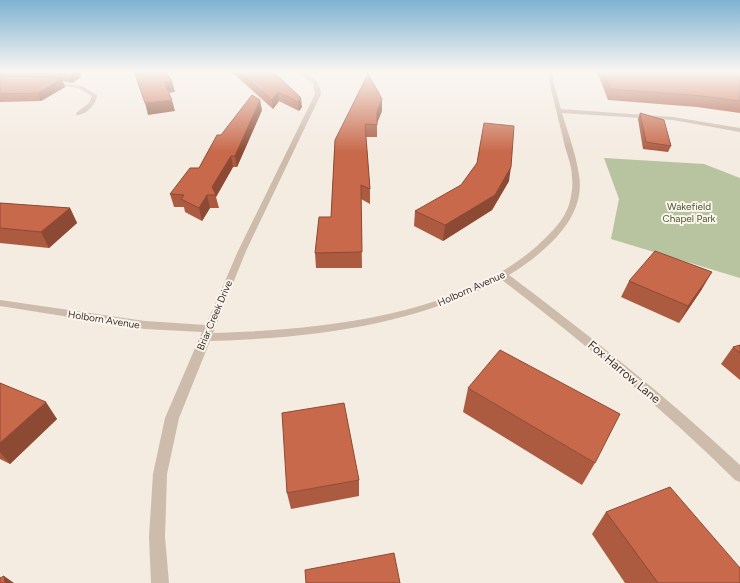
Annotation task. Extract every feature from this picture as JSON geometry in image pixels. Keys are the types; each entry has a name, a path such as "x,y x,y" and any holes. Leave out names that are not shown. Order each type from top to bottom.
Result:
{"street":[{"path":"78,114 94,101 95,98"},
{"name":"Briar Creek Drive","path":"160,583 156,537 160,474 172,418 206,333 242,251 316,98"},
{"name":"Holborn Avenue","path":"0,303 206,333 272,335 334,328 396,316 446,301 502,276 540,249 559,229 570,211 576,192 576,176 556,98"},
{"path":"559,111 676,118 740,130"},
{"name":"Fox Harrow Lane","path":"502,276 559,317 631,376 740,476"}],"green space":[{"name":"Wakefield Chapel Park","path":"604,158 704,164 740,178 740,278 611,239 619,199"}],"building":[{"path":"143,98 171,98 172,100 145,103"},
{"path":"250,98 257,98 260,100 235,156 231,156 212,187 216,195 207,195 199,208 181,199 184,195 170,194 190,168 199,168 217,135 221,135"},
{"path":"290,98 301,98 298,102"},
{"path":"356,98 382,98 377,111 377,125 365,124 370,189 361,185 362,252 315,253 319,217 331,217 335,140"},
{"path":"719,98 740,98 740,101"},
{"path":"640,113 664,120 671,146 646,142"},
{"path":"484,123 514,126 511,167 495,195 445,225 415,211 461,185 477,163"},
{"path":"0,203 70,208 41,232 0,228"},
{"path":"655,251 712,272 688,306 629,281"},
{"path":"740,345 740,353 733,347"},
{"path":"500,350 620,414 595,463 468,388"},
{"path":"0,383 46,402 0,443"},
{"path":"344,403 359,480 287,493 282,413"},
{"path":"670,487 740,568 740,583 658,583 606,512"},
{"path":"394,553 400,583 306,583 305,570"},
{"path":"4,576 5,583 0,583 0,578"}]}
